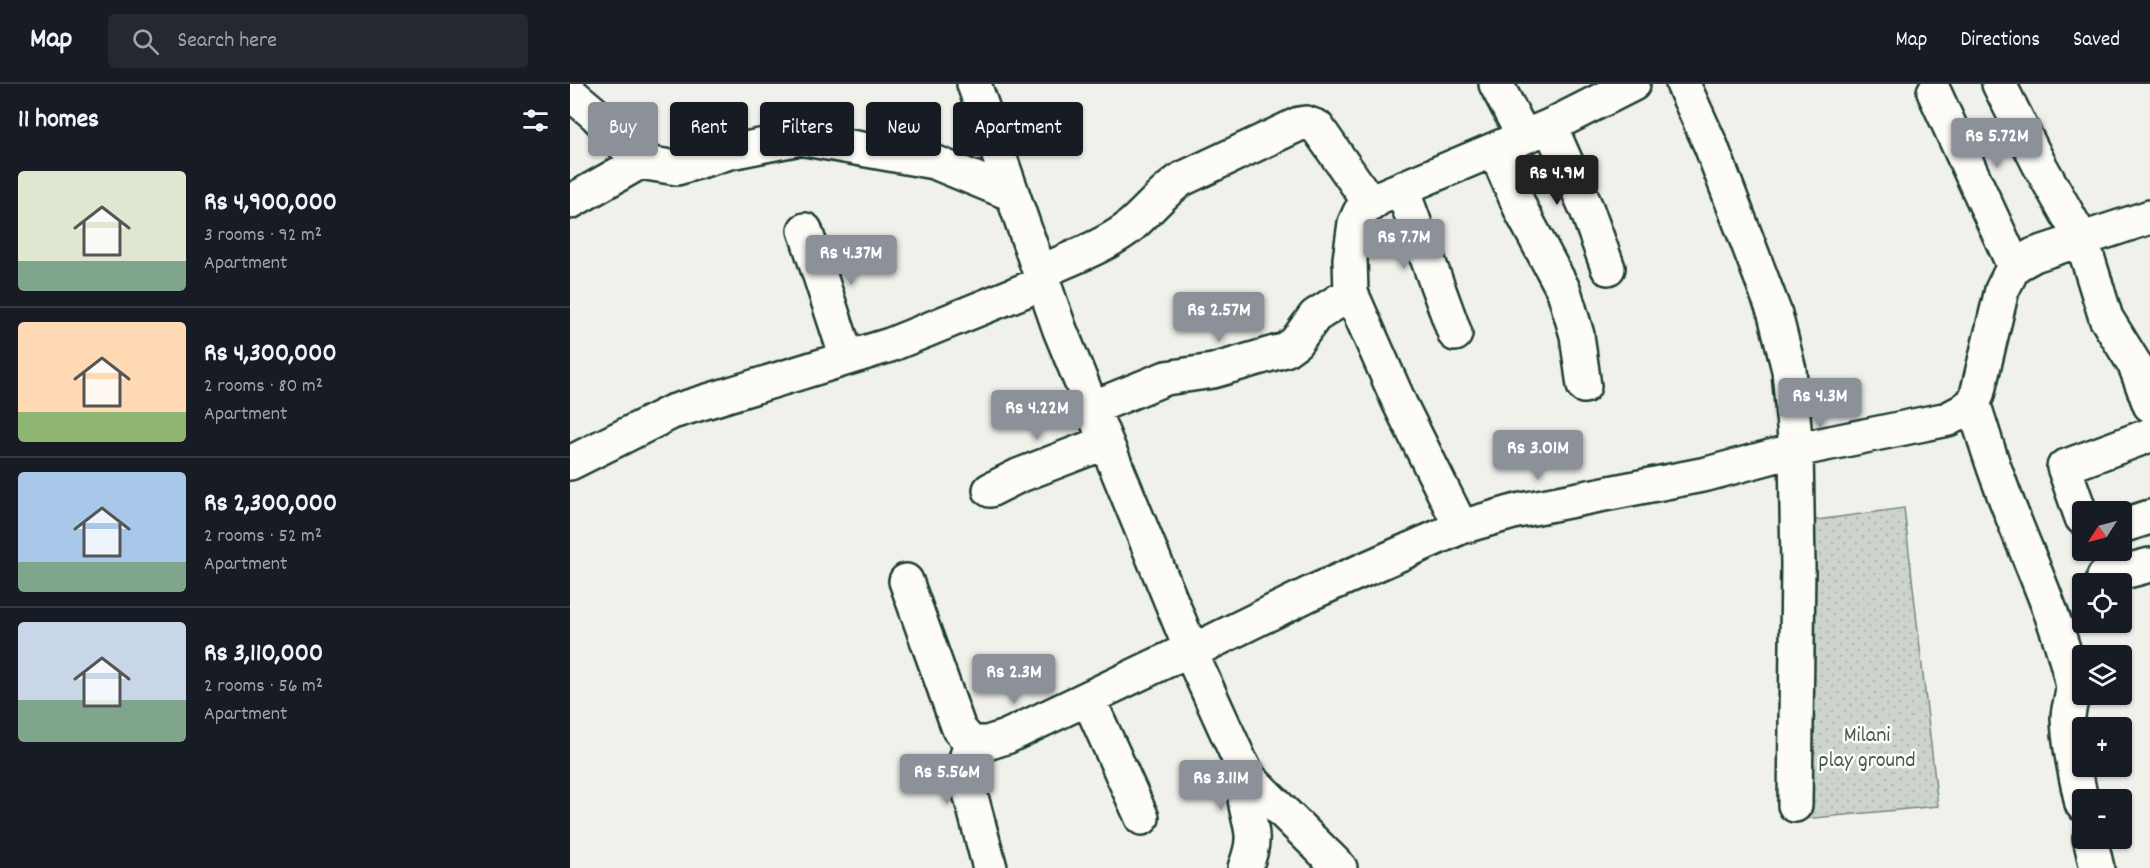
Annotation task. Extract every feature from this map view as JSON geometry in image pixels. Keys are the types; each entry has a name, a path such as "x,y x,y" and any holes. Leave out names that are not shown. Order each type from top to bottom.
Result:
{"street":[{"path":"974,84 1041,278 1092,408 1185,635 1240,761 1250,779 1340,868"},
{"path":"1496,84 1523,138 1587,210 1608,268"},
{"path":"1461,527 1400,404 1351,293 1350,259 1353,233 1360,212 1370,203 1523,138 1633,84"},
{"path":"1683,84 1711,146 1775,314 1789,370 1796,450 1798,659 1795,805"},
{"path":"1999,84 2038,164 2082,240 2106,318 2135,365 2150,405"},
{"path":"1934,92 2013,266"},
{"path":"570,93 596,114 640,162 677,168 730,152 800,138 934,162 1012,194"},
{"path":"570,463 672,412 890,345 1041,278 1126,229 1182,178 1299,124 1306,123 1317,127 1370,203"},
{"path":"1523,138 1522,212 1567,300 1577,335 1584,386"},
{"path":"570,202 640,162"},
{"path":"1402,189 1455,334"},
{"path":"906,581 959,729 971,743 987,743 1006,737 1192,648 1203,646 1311,593 1461,527 1517,511 1707,474 1796,450 1955,416 1973,403 1977,395 2002,290 2013,266 2034,255 2150,217"},
{"path":"805,230 847,358"},
{"path":"1092,408 1166,378 1213,371 1285,350 1296,342 1315,316 1351,293"},
{"path":"1973,403 1998,480 2039,579 2061,641 2073,689 2068,714 2072,759 2079,789"},
{"path":"2076,501 2064,467 2150,435"},
{"path":"990,490 1018,476 1106,442"},
{"path":"2132,522 2150,516"},
{"path":"2119,573 2150,565"},
{"path":"1088,698 1142,818"},
{"path":"971,743 965,762 965,774 990,868"},
{"path":"1245,868 1252,847 1252,834 1244,792 1250,779"},
{"path":"2093,849 2097,868"}],"green space":[{"name":"Milani play ground","path":"1904,508 1938,806 1804,819 1803,522"}]}
